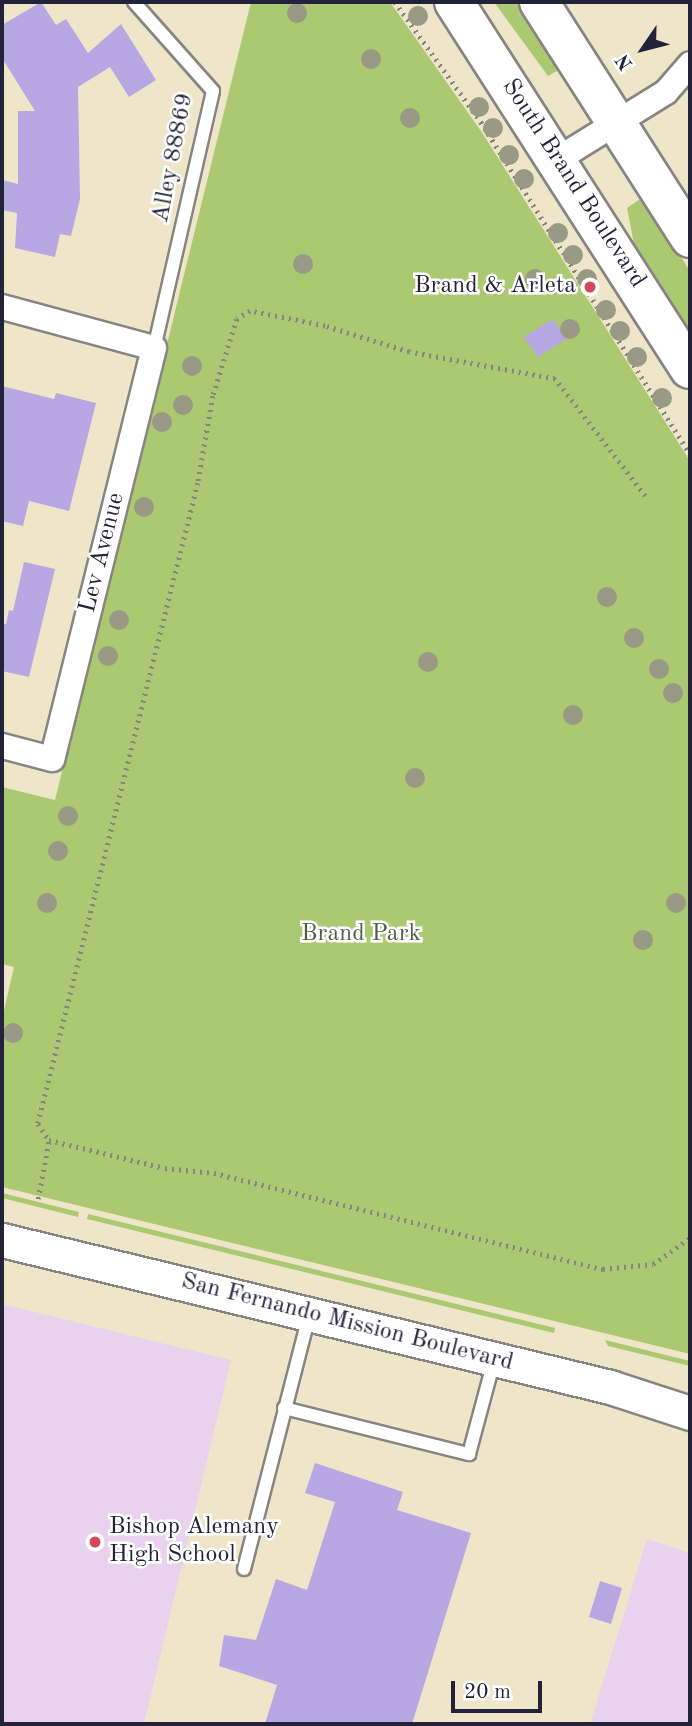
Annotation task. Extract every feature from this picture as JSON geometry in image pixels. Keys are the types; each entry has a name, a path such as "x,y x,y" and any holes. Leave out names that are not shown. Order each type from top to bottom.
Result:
{"main road":[{"name":"South Brand Boulevard","path":"454,2 558,159 690,369"},
{"path":"540,2 690,239"},
{"name":"San Fernando Mission Boulevard","path":"2,1240 610,1387 690,1413"}],"street":[{"path":"558,159 666,92 690,64"},
{"path":"2,307 155,348"},
{"name":"Lev Avenue","path":"2,746 52,759 155,348"}],"lane":[{"name":"Alley 88869","path":"134,2 213,91 155,348"},
{"path":"244,1569 310,1314"},
{"path":"284,1408 469,1454 495,1359"}],"path":[{"path":"395,2 481,122 690,454"},
{"path":"645,496 555,379 409,352 325,326 250,311 236,319 213,396 198,483 38,1124 49,1140 165,1168 214,1173 603,1269 653,1264 690,1238"},
{"path":"38,1199 49,1140"}],"shaded area":[{"name":"Bishop Alemany High School","path":"2,1304 231,1360 144,1724 2,1724"},
{"path":"647,1539 690,1553 690,1724 590,1724"}],"green space":[{"name":"Brand Park","path":"251,2 390,2 481,131 690,461 690,1354 2,1187 2,1019 14,967 2,964 2,787 55,800"},
{"path":"494,2 517,2 562,68 548,76"},
{"path":"643,197 690,271 690,338 634,244 627,208"},
{"path":"2,1193 79,1212 78,1217 2,1198"},
{"path":"88,1214 555,1328 554,1333 87,1219"},
{"path":"605,1340 690,1361 690,1366 608,1346"}],"building":[{"path":"41,2 56,25 66,19 88,53 121,24 156,80 129,97 110,67 78,87 80,199 71,236 60,234 55,257 15,248 17,213 2,210 2,180 18,184 18,111 35,111 2,58 2,25"},
{"path":"553,319 566,339 538,357 524,337"},
{"path":"2,386 54,399 56,393 96,403 69,511 29,501 23,526 2,521"},
{"path":"24,562 55,569 29,677 2,671 2,624 6,624 9,610 13,611"},
{"path":"315,1463 403,1492 397,1510 471,1533 412,1724 265,1724 277,1685 219,1666 224,1635 256,1640 276,1579 307,1590 335,1502 305,1493"},
{"path":"600,1581 622,1588 611,1624 589,1617"}],"place":[{"name":"Brand & Arleta","path":"590,287"},
{"name":"Bishop Alemany High School","path":"95,1542"}]}
